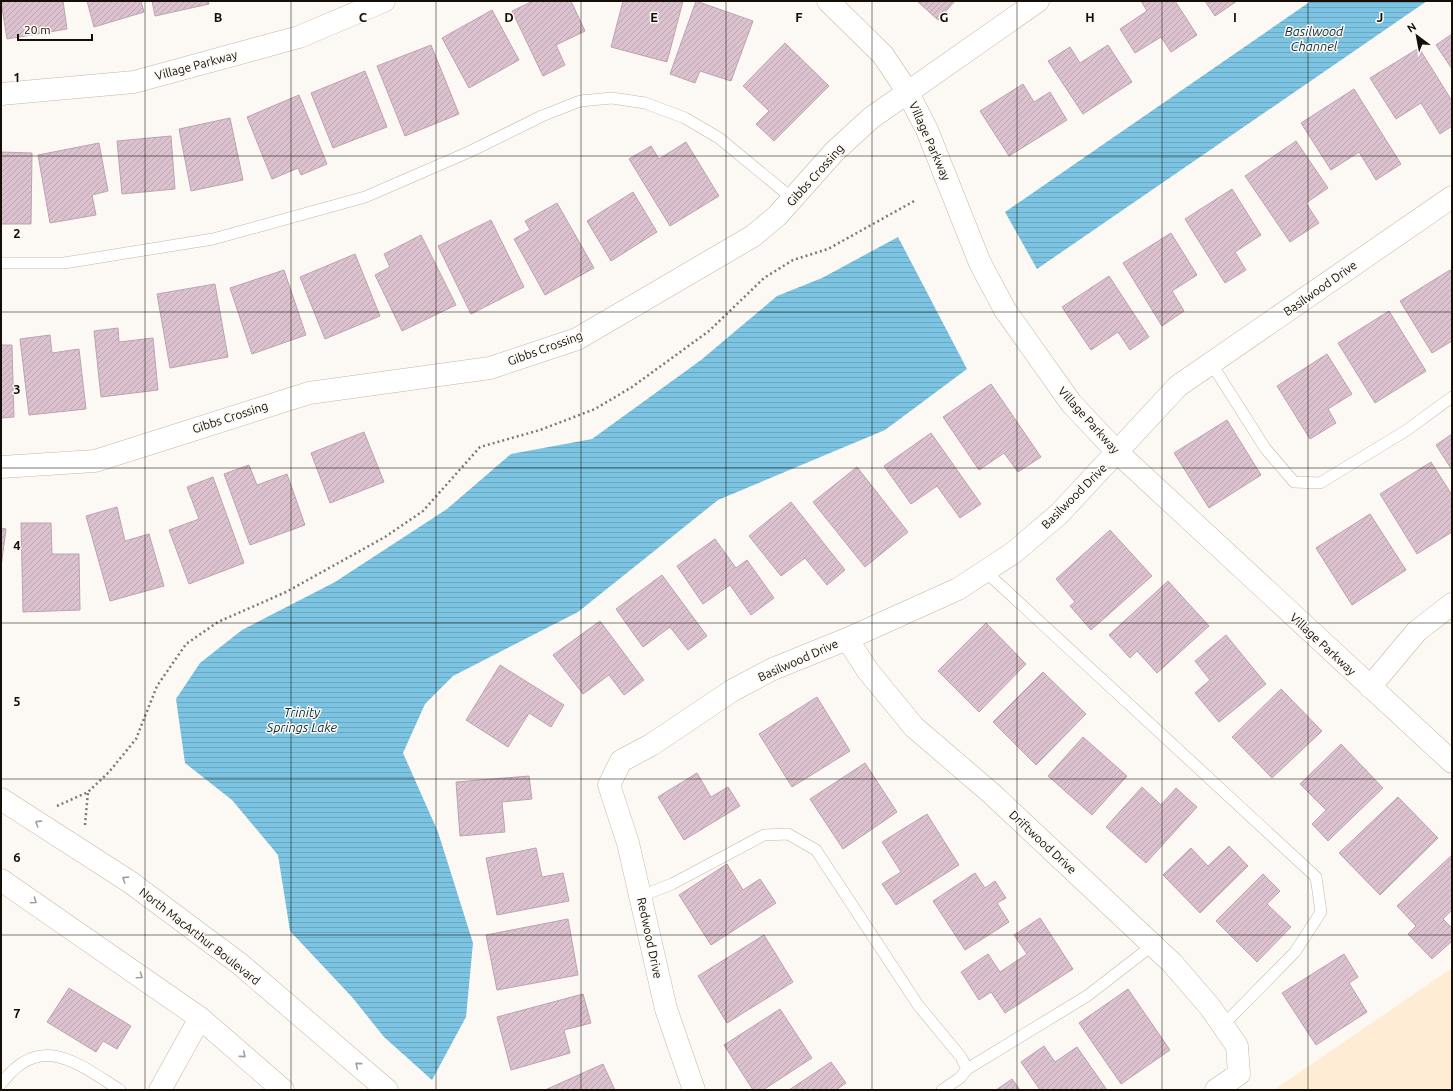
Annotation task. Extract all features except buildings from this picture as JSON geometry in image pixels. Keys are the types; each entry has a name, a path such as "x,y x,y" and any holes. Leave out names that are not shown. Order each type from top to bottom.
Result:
{"street":[{"name":"Village Parkway","path":"1,94 134,82 298,37 384,1"},
{"name":"Village Parkway","path":"828,1 883,55 907,91 927,130 980,263 1005,310 1071,403 1117,452 1452,762"},
{"name":"Gibbs Crossing","path":"1,467 95,460 309,393 497,366 577,339 753,236 777,216 834,152 871,118 907,91 1035,2"},
{"name":"Basilwood Drive","path":"609,785 621,761 652,745 733,690 773,669 847,639 958,589 1013,553 1059,514 1178,386 1452,197"},
{"path":"1370,687 1417,631 1452,604"},
{"name":"Driftwood Drive","path":"847,639 868,671 914,727 992,794 1153,945 1206,1001 1237,1046 1239,1074 1216,1090"},
{"name":"Redwood Drive","path":"609,785 628,843 666,1009 694,1090"},
{"name":"North MacArthur Boulevard","path":"1,799 130,882 234,959 387,1090"},
{"path":"1,880 200,1018 283,1090"},
{"path":"160,1090 200,1018"}],"lane":[{"path":"1,263 64,263 213,239 365,197 469,152 542,116 580,101 612,98 645,103 685,118 719,138 793,199"},
{"path":"1212,363 1265,448 1294,482 1320,483 1407,430 1452,397"},
{"path":"985,571 1316,877 1321,912 1295,952 1223,1025"},
{"path":"641,896 672,884 764,835 788,834 816,850 918,1005 962,1057 967,1069"},
{"path":"942,1090 960,1078 967,1069 1087,996 1153,945"},
{"path":"1,1084 10,1072 22,1062 37,1056 57,1056 76,1062 120,1090"}],"path":[{"path":"51,809 88,792 109,772 136,739 157,686 186,644 218,622 292,589 385,537 423,511 480,447 540,430 595,409 632,387 708,331 764,278 793,260 810,256 828,249 916,200"},
{"path":"84,831 88,792"}],"shaded area":[{"path":"1452,968 1452,1090 1274,1090"}],"water":[{"name":"Basilwood Channel","path":"1311,1 1427,1 1037,269 1005,212"},
{"name":"Trinity Springs Lake","path":"898,237 967,369 885,430 718,500 578,612 453,676 425,704 403,753 438,832 473,943 466,1017 432,1080 384,1037 352,997 290,931 278,855 232,800 185,763 176,699 200,663 242,630 335,582 447,509 511,454 592,439 701,360 777,296 822,278"}]}
